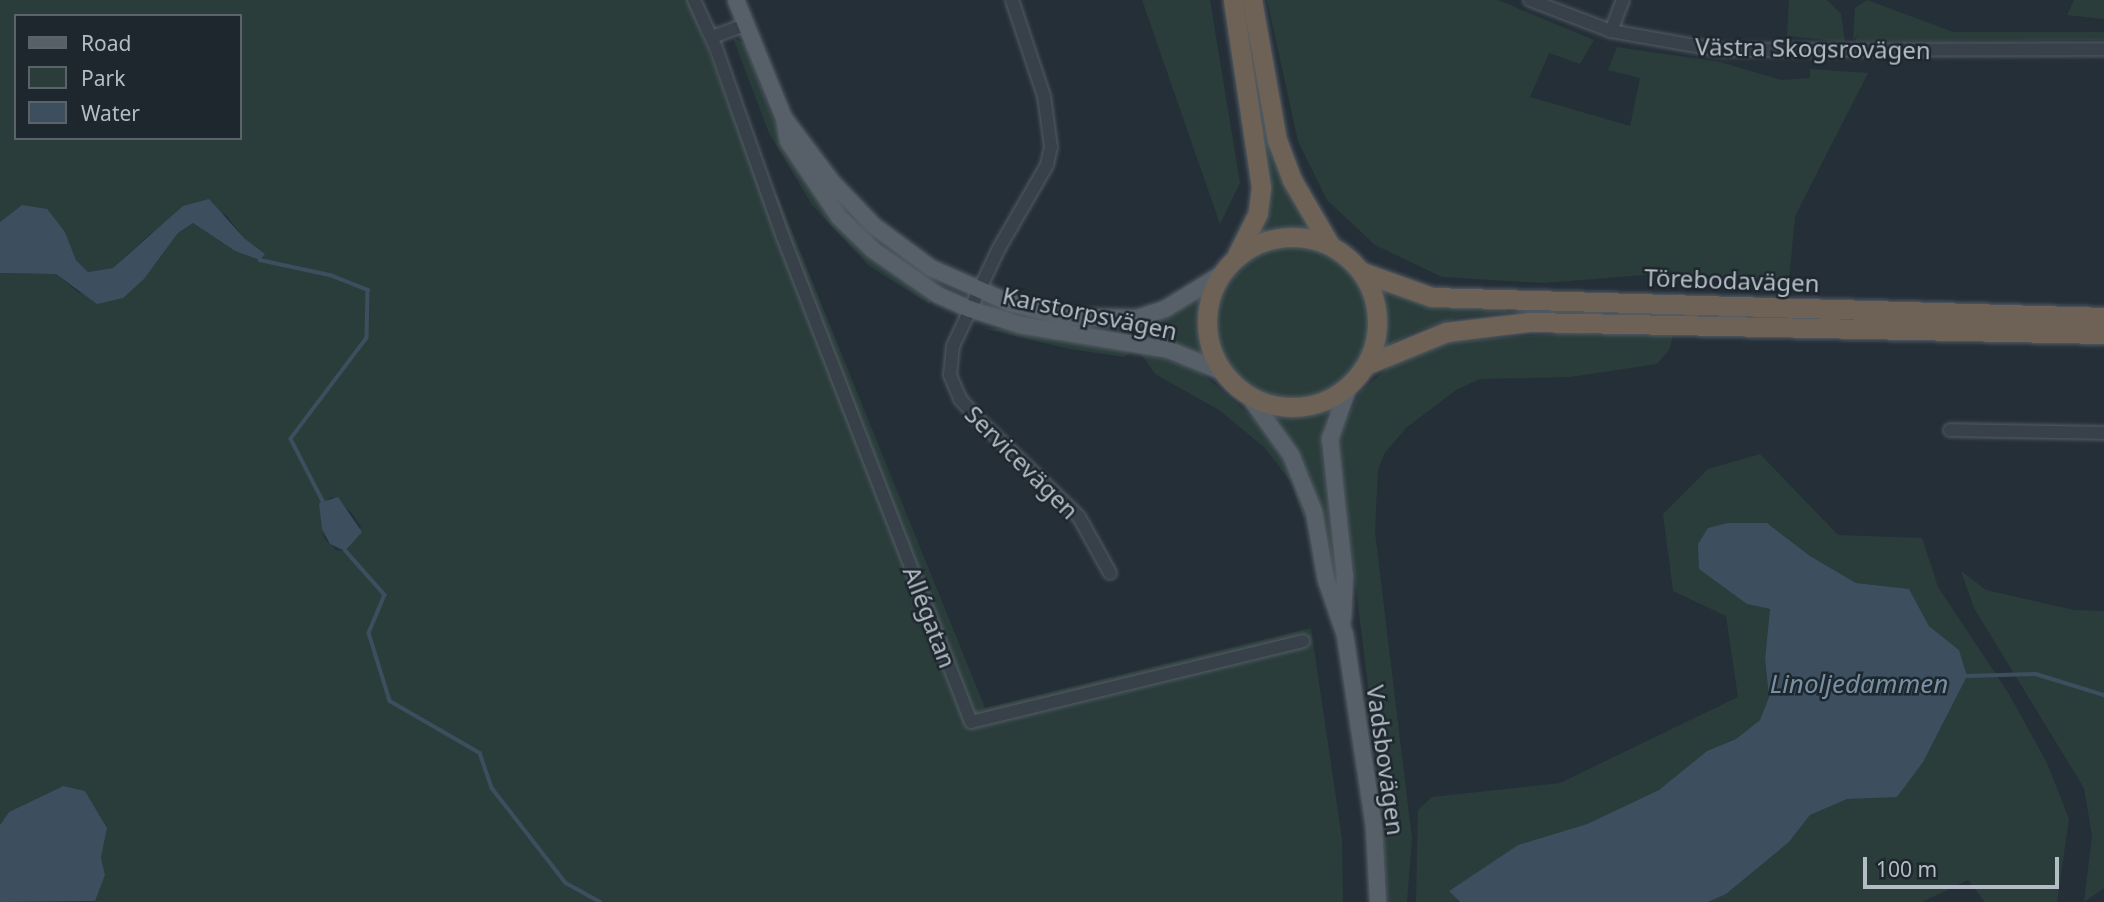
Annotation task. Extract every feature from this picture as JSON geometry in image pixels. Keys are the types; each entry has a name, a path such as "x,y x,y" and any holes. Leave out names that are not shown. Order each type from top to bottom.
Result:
{"highway":[{"path":"1233,0 1261,187 1258,213 1211,297 1207,323 1211,348 1223,372 1248,395 1278,406 1300,407 1331,398 1349,386 1366,365 1375,343 1378,318 1373,294 1362,272 1330,245 1292,180 1277,140 1252,0"},
{"path":"1228,266 1259,243 1280,238 1302,237 1330,245"},
{"name":"Törebodavägen","path":"1362,272 1432,297 2099,314"},
{"name":"Törebodavägen","path":"1366,365 1446,332 1530,322 2104,334"},
{"path":"2071,335 2104,344"}],"main road":[{"name":"Karstorpsvägen","path":"736,0 784,118 788,141 800,162 839,217 903,273 970,309 1020,325 1169,350 1223,372"},
{"name":"Karstorpsvägen","path":"784,118 832,182 874,226 931,268 978,291 1038,312 1114,320 1165,309 1228,266"},
{"name":"Vadsbovägen","path":"1349,386 1330,439 1345,577 1343,624 1374,826 1378,902"},
{"name":"Vadsbovägen","path":"1248,395 1291,456 1305,484 1326,580 1343,624"}],"street":[{"path":"694,0 712,37 747,24"},
{"name":"Servicevägen","path":"1012,0 1044,96 1051,147 1047,165 978,291 950,355 953,387 977,418 1079,517 1110,573"},
{"name":"Västra Skogsrovägen","path":"1530,0 1611,31 1678,46 1762,52 2104,49"},
{"path":"1611,31 1623,0"},
{"name":"Allégatan","path":"712,37 768,193 971,722 1303,641"},
{"path":"1950,430 2104,433"}],"green space":[{"path":"0,0 688,0 765,197 777,194 985,708 1311,628 1342,839 1343,902 94,902 105,875 101,858 107,828 85,791 62,786 9,812 0,825 0,273 56,274 79,293 144,279 178,233 193,223 236,252 265,254 244,238 225,214 150,234 113,268 88,272 76,260 65,232 22,205 0,222","holes":["331,497 351,512 361,527 346,551 336,550 324,538 321,507"]},
{"path":"1142,0 1210,0 1240,183 1220,224"},
{"path":"1267,0 1498,0 1594,40 1580,64 1549,53 1530,97 1630,126 1640,78 1608,70 1617,47 1720,62 1781,80 1810,78 1810,69 1868,73 1795,216 1789,280 1670,273 1543,283 1442,277 1375,245 1327,200 1298,141"},
{"path":"1789,0 1827,0 1841,14 1845,42 1787,36"},
{"path":"1867,0 1953,32 2104,32 2104,40 1855,41 1859,34 1853,40 1855,8"},
{"path":"2074,0 2104,0 2104,19 2067,15"},
{"path":"733,38 745,43 774,121 815,196 841,227 932,299 929,304 869,266 812,205 769,133"},
{"path":"1262,105 1316,233 1290,231 1261,236 1259,232 1270,189 1259,106"},
{"path":"1293,243 1323,249 1348,266 1365,291 1371,321 1365,351 1348,376 1323,393 1293,399 1263,393 1238,376 1221,351 1215,321 1221,291 1238,266 1263,249"},
{"path":"1380,287 1416,302 1506,307 1507,313 1460,317 1413,332 1383,349 1379,347"},
{"path":"1201,296 1205,299 1206,359 1141,340 1142,322"},
{"path":"982,328 1004,329 1131,351 1124,357 1069,349"},
{"path":"1579,333 1673,336 1669,350 1657,364 1570,377 1480,379 1456,390 1406,428 1384,454 1378,470 1375,532 1412,839 1407,902 1388,902 1377,762 1338,438 1360,392 1394,363 1448,341"},
{"path":"1140,352 1197,369 1255,420 1288,463 1307,516 1303,517 1291,482 1264,447 1219,410 1155,374"},
{"path":"1325,405 1329,407 1321,449 1337,579 1333,578 1322,516 1309,475 1265,411"},
{"path":"1760,454 1838,535 1922,538 1938,587 2009,694 2047,763 2069,819 2057,902 1985,902 1968,880 1922,902 1708,902 1726,894 1789,842 1810,815 1847,799 1897,796 1967,676 1959,650 1929,626 1909,589 1856,583 1810,556 1767,523 1747,604 1770,609 1765,659 1769,697 1760,720 1736,739 1707,751 1659,790 1587,824 1518,845 1449,891 1460,902 1416,902 1418,810 1432,797 1560,783 1738,697 1726,616 1673,591 1663,514 1708,469"},
{"path":"1961,571 1986,590 2074,610 2104,611 2104,888 2084,902 2092,836 2084,788 1974,608"}],"water":[{"path":"209,199 244,238 265,254 260,260 235,251 193,223 178,233 144,279 123,298 97,304 56,274 0,273 0,222 22,205 47,209 65,232 76,260 88,272 113,268 183,206"},
{"path":"338,497 362,532 345,551 330,544 322,529 319,503"},
{"name":"Linoljedammen","path":"1728,523 1767,523 1810,556 1856,583 1909,589 1929,626 1959,650 1967,676 1923,762 1897,797 1847,799 1810,815 1789,842 1726,894 1708,902 1460,902 1449,891 1518,845 1587,824 1659,790 1707,751 1736,739 1760,720 1769,697 1765,659 1770,609 1747,604 1699,569 1698,544 1708,528"},
{"path":"63,786 85,791 107,828 101,858 105,875 95,901 0,902 0,825 9,812"}],"waterway":[{"path":"260,260 330,275 368,290 367,338 291,439 323,501"},
{"path":"345,550 385,595 369,633 390,701 480,753 492,788 566,883 600,902"},
{"path":"1967,676 2036,674 2104,695"}]}
